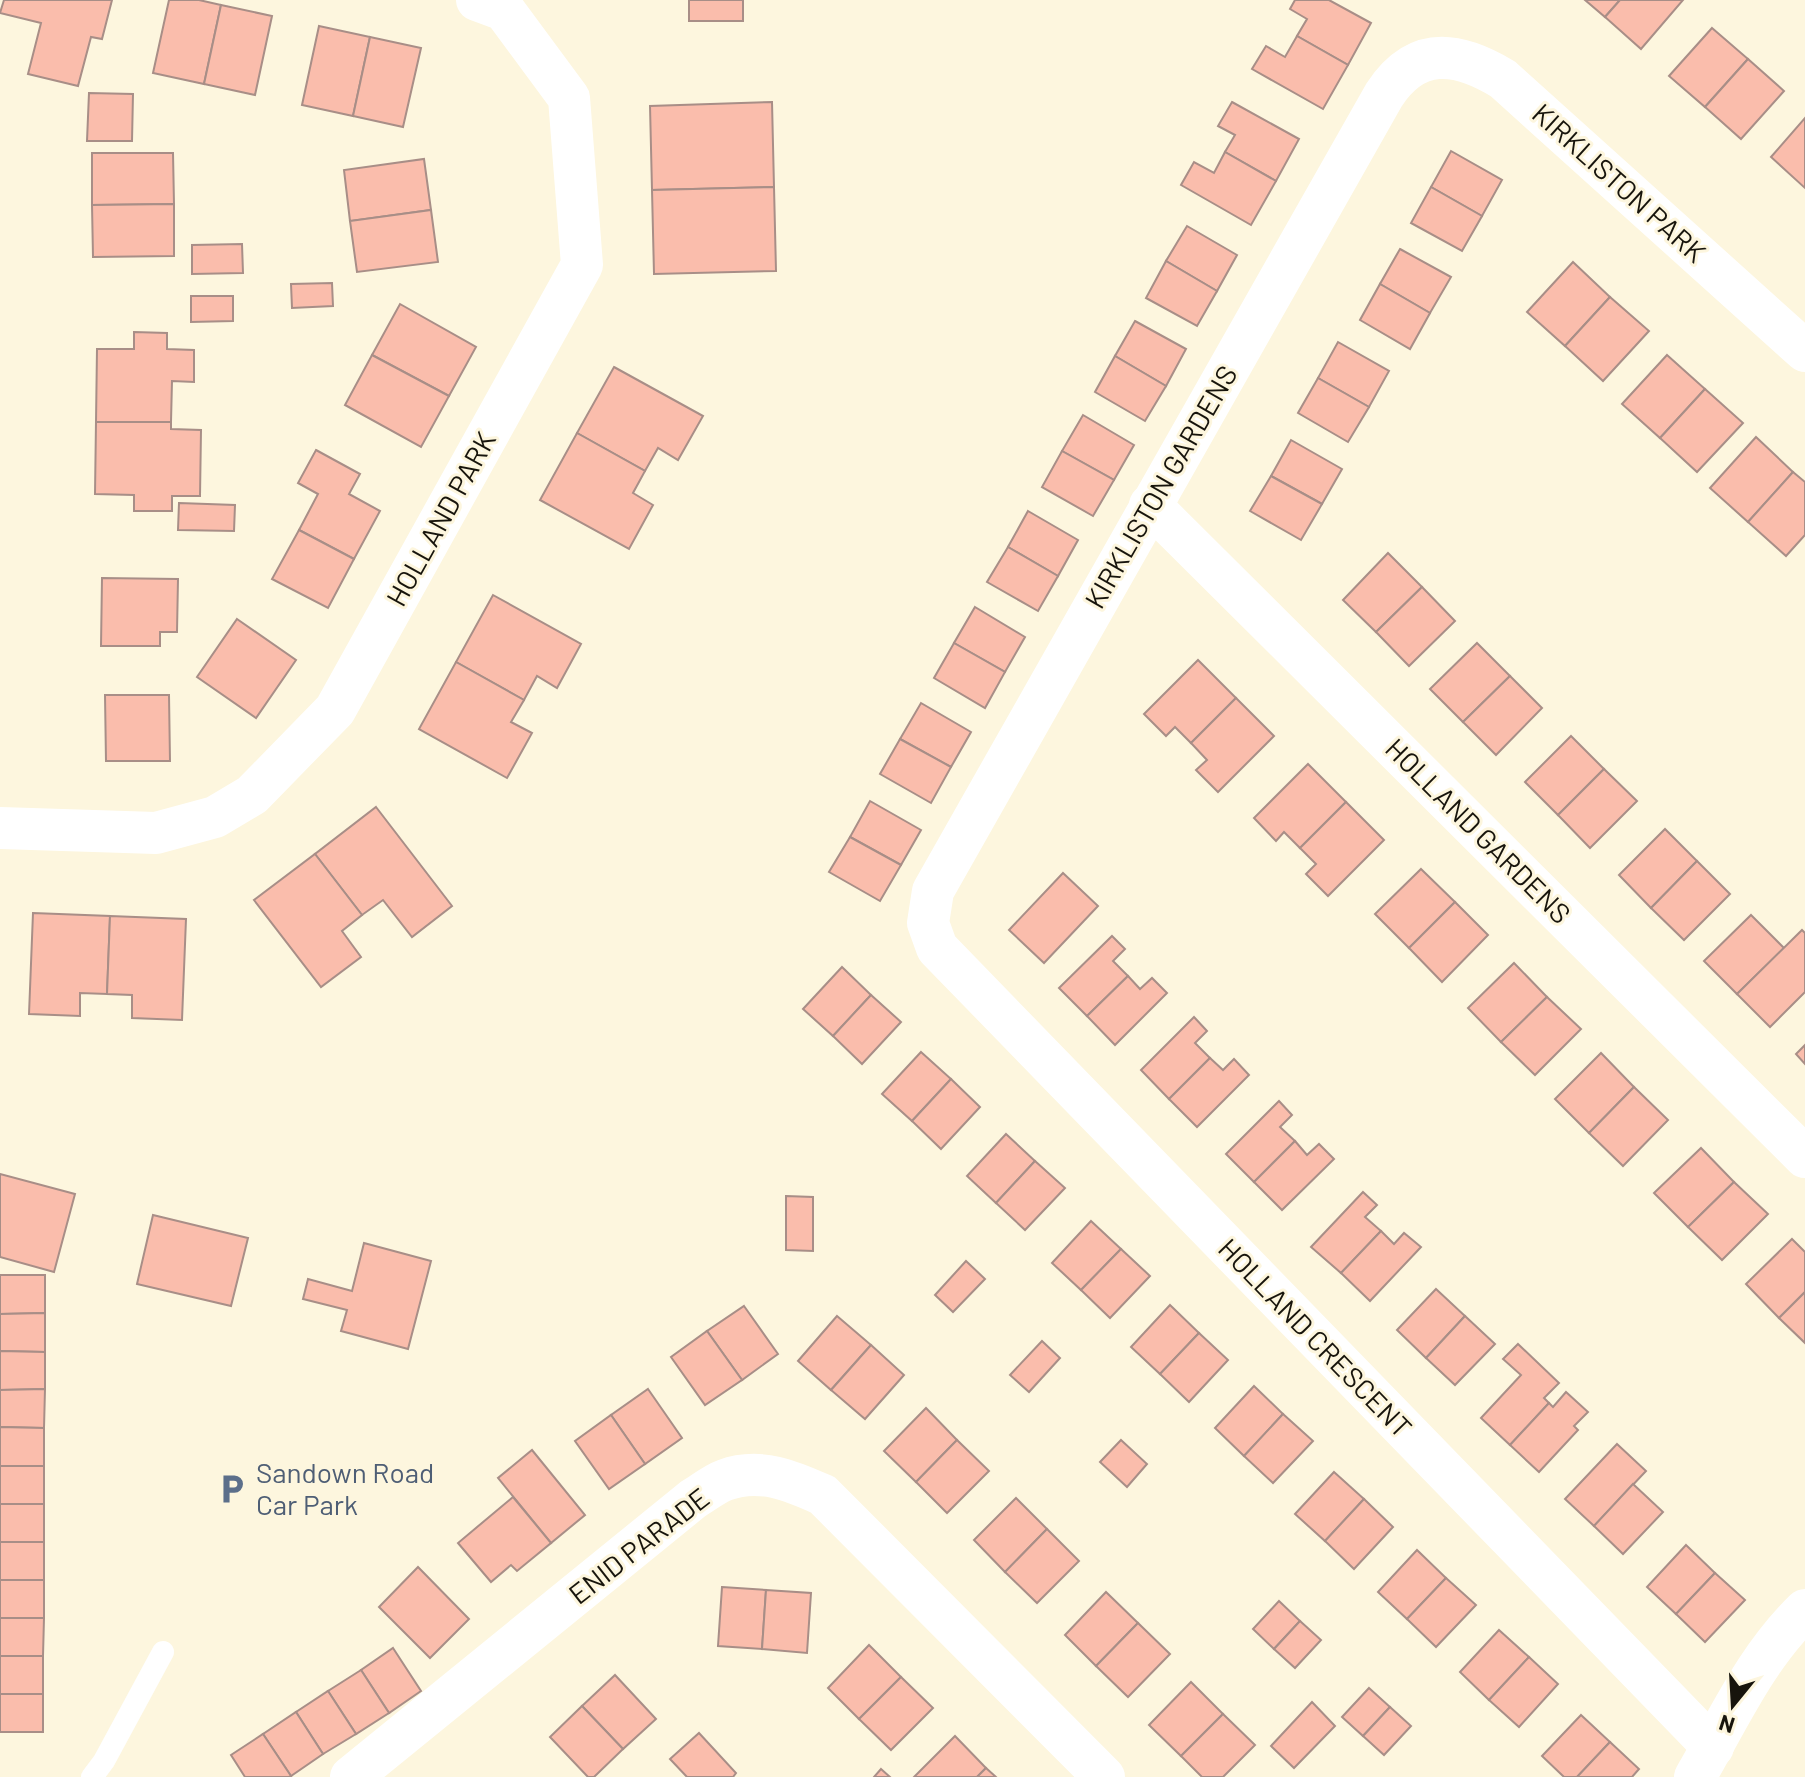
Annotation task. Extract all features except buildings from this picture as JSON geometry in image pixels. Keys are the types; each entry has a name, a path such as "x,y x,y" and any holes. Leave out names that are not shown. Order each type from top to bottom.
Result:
{"street":[{"name":"HOLLAND PARK","path":"0,828 156,833 215,817 252,795 335,710 582,265 569,98 504,10 477,0"},
{"name":"KIRKLISTON PARK","path":"1414,63 1449,58 1477,63 1503,79 1805,351"},
{"name":"KIRKLISTON GARDENS","path":"928,923 933,891 1150,505 1384,95 1395,78 1414,63"},
{"name":"HOLLAND GARDENS","path":"1150,505 1805,1157"},
{"name":"HOLLAND CRESCENT","path":"928,923 937,948 1704,1762"},
{"name":"ENID PARADE","path":"351,1777 693,1499 725,1480 758,1474 792,1480 823,1495 1104,1777"},
{"path":"1704,1762 1741,1691 1779,1635 1805,1610"}],"lane":[{"path":"92,1777 104,1761 163,1652"}],"place":[{"name":"Sandown Road Car Park","path":"232,1489"}]}
